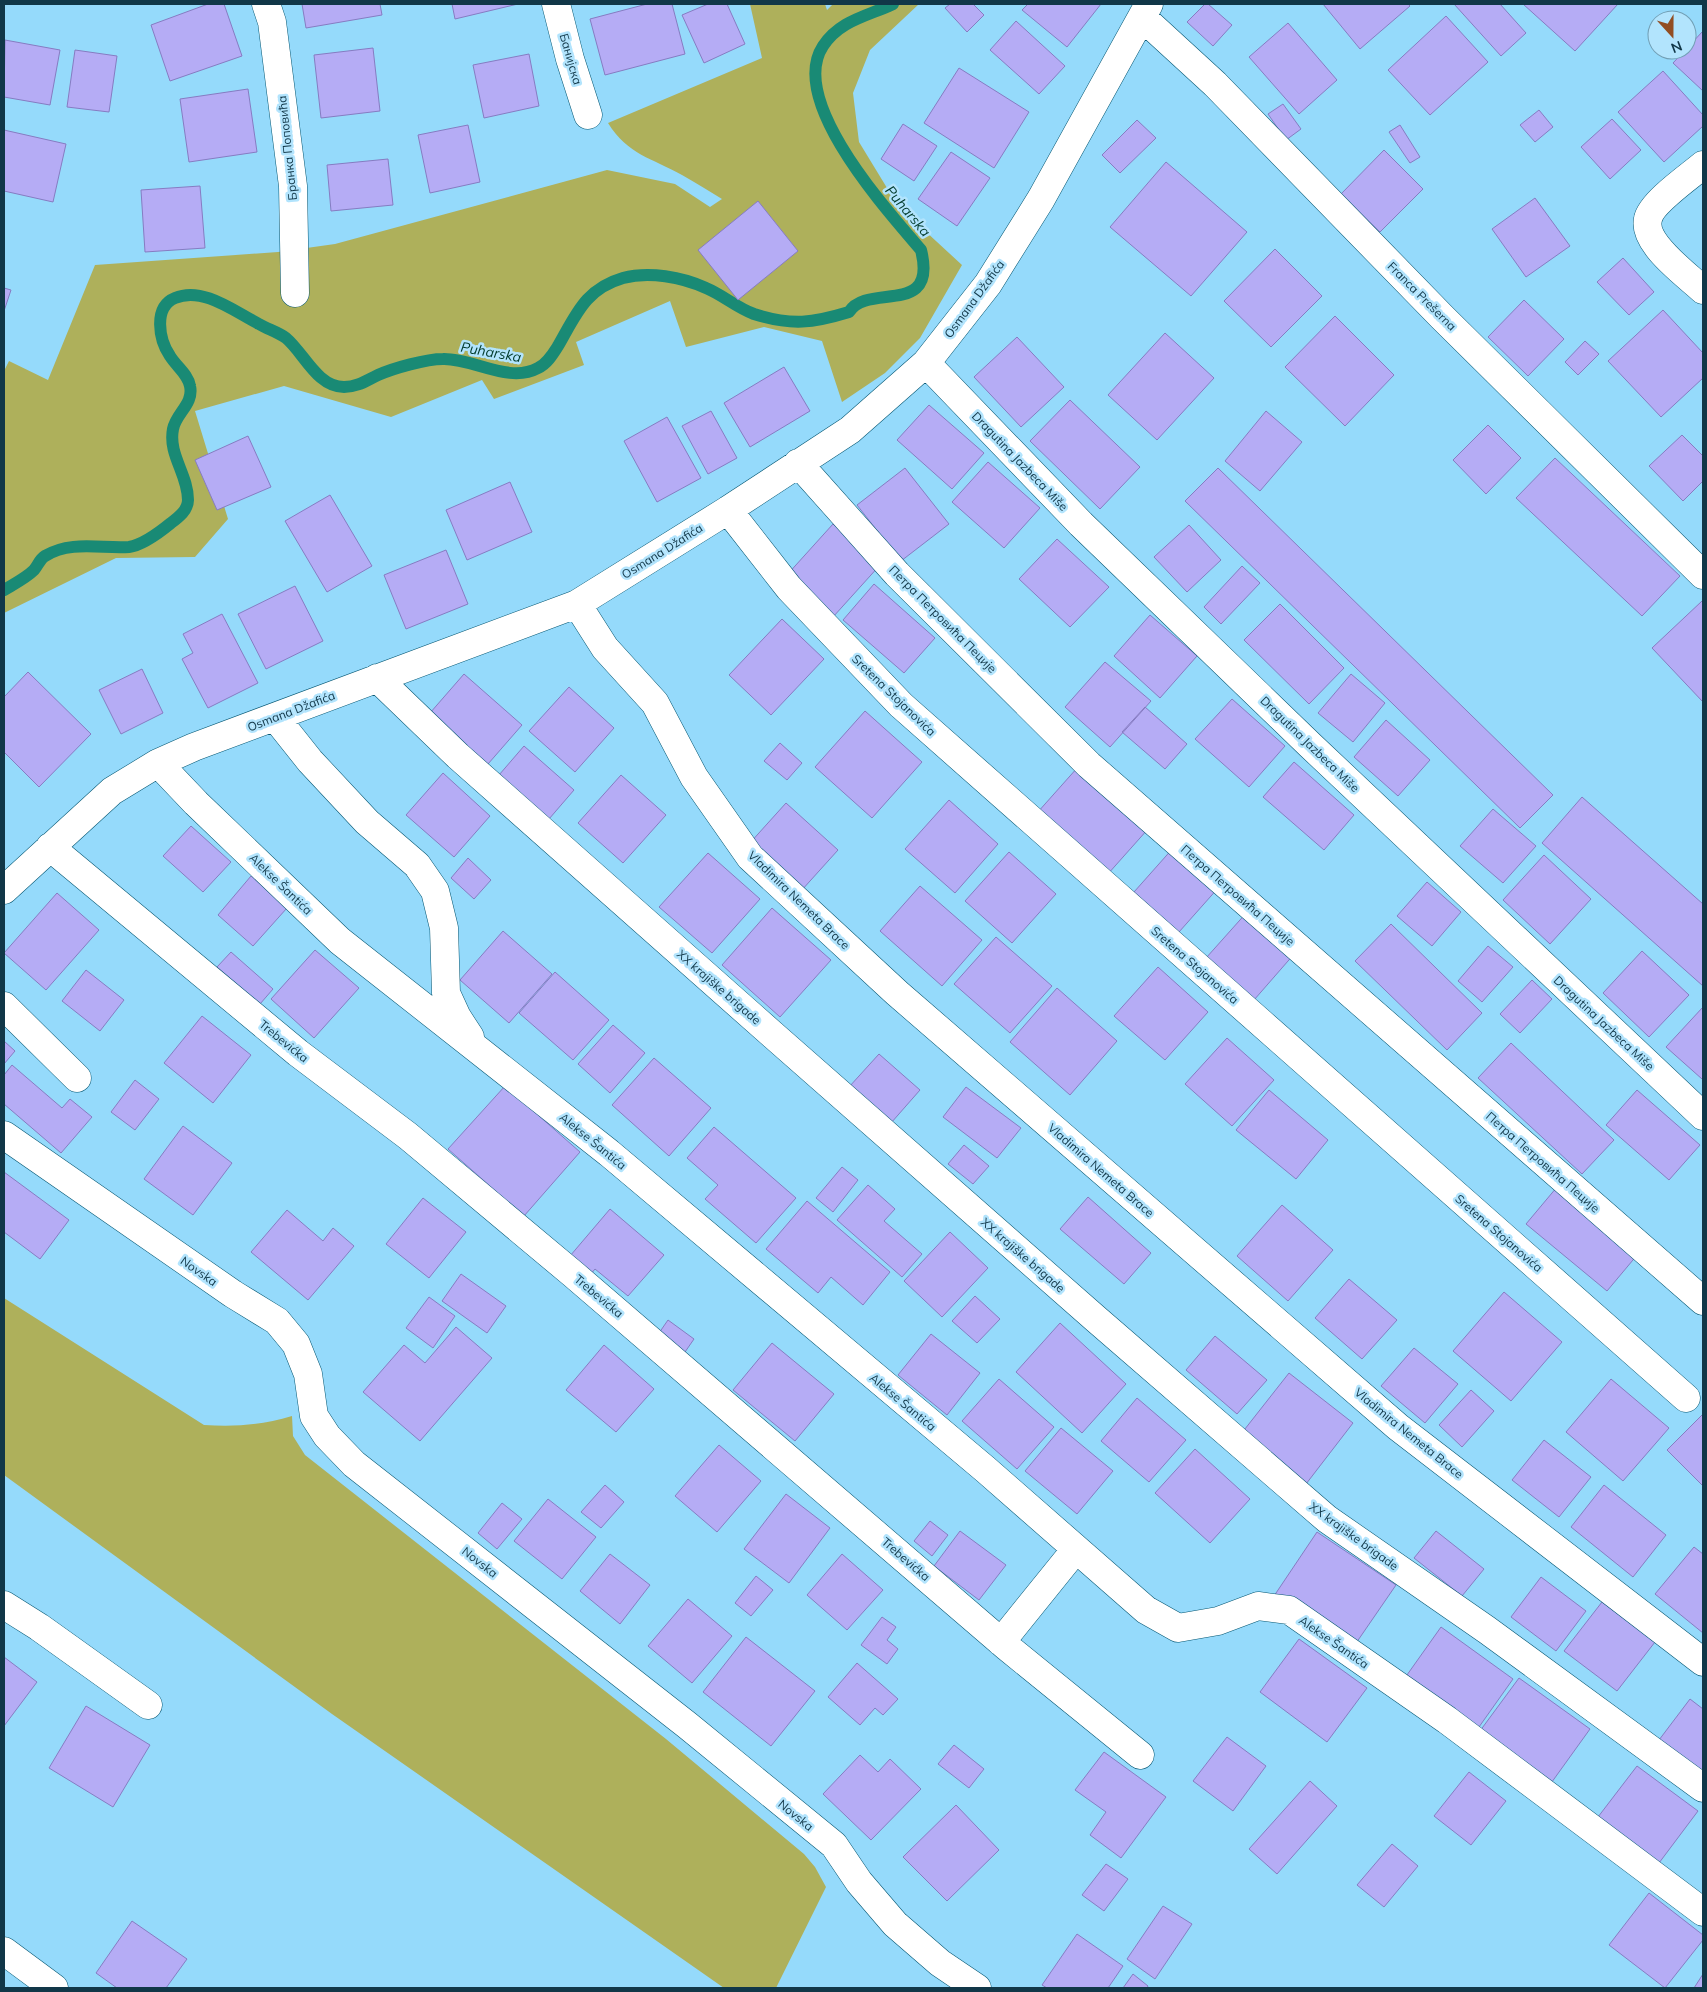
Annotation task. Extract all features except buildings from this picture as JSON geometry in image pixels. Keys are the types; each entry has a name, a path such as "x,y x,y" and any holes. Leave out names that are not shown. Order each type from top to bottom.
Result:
{"street":[{"name":"Бранка Поповића","path":"266,4 272,22 293,186 296,293"},
{"name":"Банијска","path":"556,4 570,59 588,115"},
{"name":"Osmana Džafića","path":"4,890 112,791 158,763 377,678 577,604 728,510 850,430 926,363 988,284 1041,200 1145,10"},
{"name":"Franca Prešerna","path":"1145,10 1442,317 1703,575"},
{"path":"1703,165 1655,206 1648,219 1649,233 1660,250 1703,290"},
{"name":"Dragutina Jazbeca Miše","path":"926,363 1081,524 1310,745 1703,1116"},
{"name":"Петра Петровића Пеције","path":"798,463 897,574 1089,765 1703,1301"},
{"name":"Sretena Stojanovića","path":"728,510 789,588 900,705 1686,1398"},
{"name":"Vladimira Nemeta Brace","path":"577,604 604,648 654,704 694,777 757,863 897,993 1398,1427 1703,1662"},
{"name":"XX krajiške brigade","path":"377,678 458,756 1104,1326 1327,1519 1488,1630 1703,1788"},
{"path":"275,717 310,761 361,815 417,865 435,892 444,928 446,993 457,1017 480,1052"},
{"name":"Alekse Šantića","path":"158,763 196,803 340,941 609,1153 984,1469 1146,1610 1178,1628 1218,1621 1258,1606 1288,1610 1448,1720 1703,1912"},
{"name":"Trebevićka","path":"50,847 298,1053 423,1149 588,1286 1001,1642 1140,1754"},
{"path":"4,1006 77,1078"},
{"name":"Novska","path":"4,1135 233,1294 277,1322 296,1344 308,1374 314,1416 327,1436 354,1464 688,1725 834,1845 859,1882 896,1924 940,1963 977,1988"},
{"path":"1001,1642 1076,1549"},
{"path":"4,1605 39,1627 148,1705"},
{"path":"4,1951 54,1988"}],"shaded area":[{"path":"750,4 825,4 827,10 833,4 919,4 870,50 853,93 859,142 898,206 962,265 920,338 885,373 842,402 822,341 764,327 686,347 670,301 576,342 584,365 494,399 482,380 391,417 284,386 195,411 228,519 195,557 116,558 4,613 4,371 9,361 48,380 95,265 278,252 335,244 607,170 675,184 710,207 722,199 682,175 632,149 616,134 608,123 762,58"},
{"path":"4,1298 204,1425 249,1425 292,1416 293,1436 305,1455 666,1739 804,1854 815,1867 826,1887 776,1988 724,1988 332,1714 4,1475"}],"waterway":[{"name":"Puharska","path":"4,590 27,576 43,557 55,551 87,546 134,546 157,534 185,510 188,504 187,491 172,438 177,418 187,403 191,392 187,378 172,360 166,349 160,324 163,309 168,302 175,298 197,295 229,307 286,338 326,381 334,386 349,387 401,367 436,359 466,362 503,372 527,372 538,368 552,355 576,314 590,296 610,283 633,276 665,276 687,281 712,291 754,314 791,322 824,319 849,312 858,304 871,299 911,292 920,284 924,271 921,250 866,183 846,154 829,124 818,96 816,69 823,46 838,30 846,24 893,4"}]}
